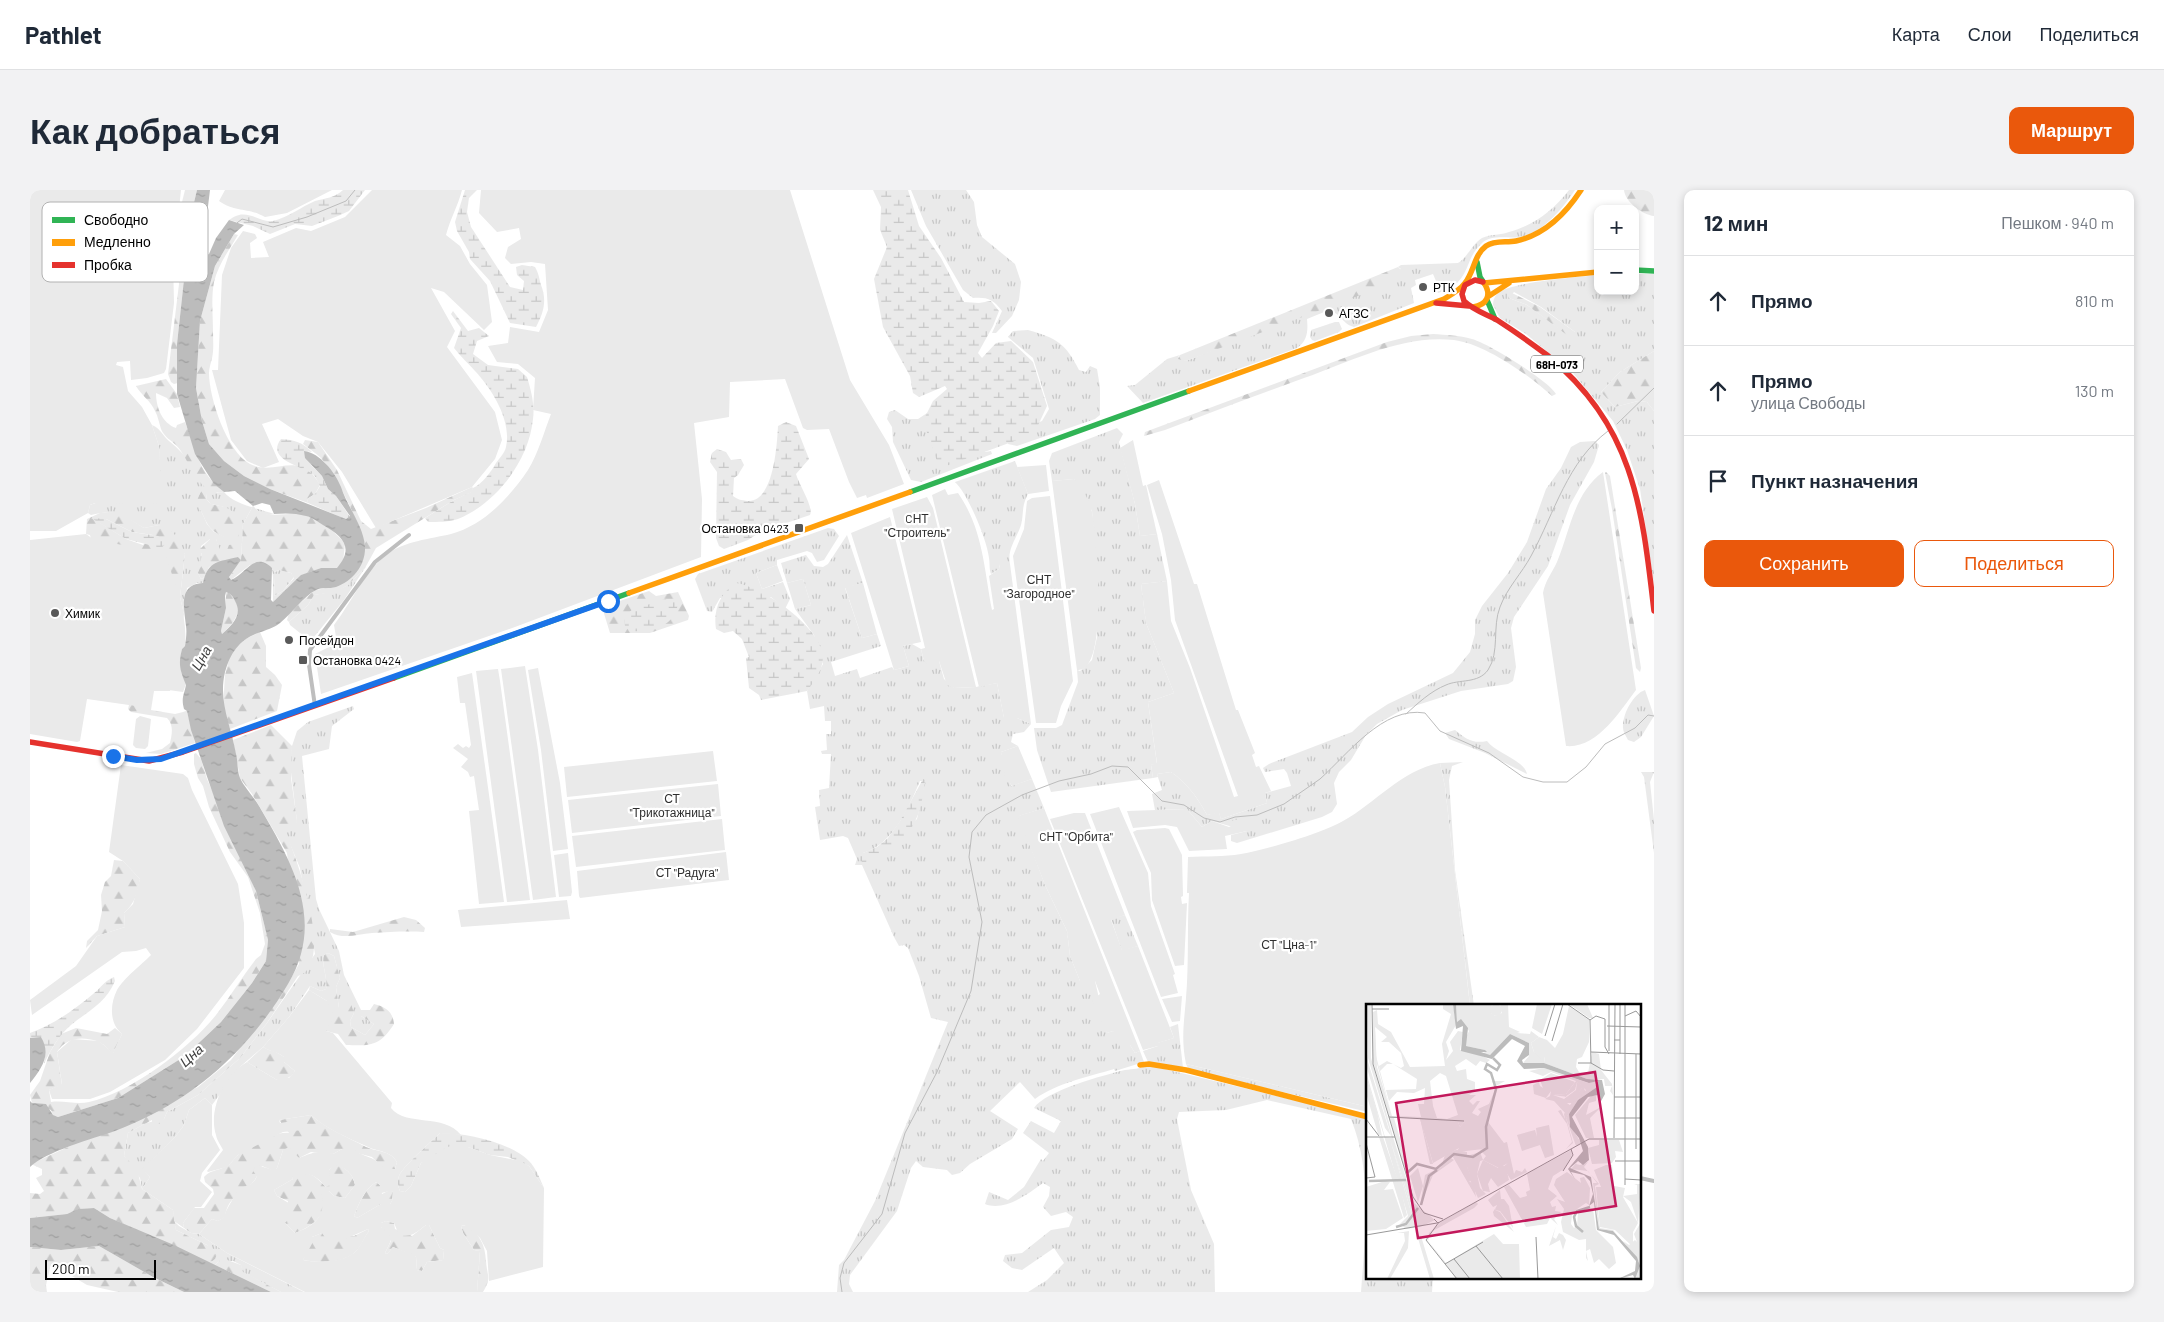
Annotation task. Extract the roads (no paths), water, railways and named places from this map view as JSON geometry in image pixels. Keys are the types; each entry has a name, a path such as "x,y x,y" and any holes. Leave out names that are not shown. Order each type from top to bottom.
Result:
{"main road":[{"path":"1515,281 1500,287 1481,306 1470,306 1462,296 1463,286 1482,250 1488,245 1529,237 1543,229 1570,206 1580,190"},
{"path":"1476,260 1478,271 1487,287 1491,312 1496,320"},
{"path":"1639,270 1654,271"},
{"path":"1484,282 1515,281 1594,272"},
{"name":"68Н-073","path":"30,742 143,761 161,759 288,716 1432,304 1467,282 1474,280 1484,282"},
{"name":"68Н-073","path":"1432,304 1470,306 1496,320 1563,369 1591,399 1607,421 1616,435 1627,460 1637,494 1654,611"},
{"path":"1140,1065 1150,1064 1186,1070 1366,1116"}],"street":[{"path":"315,706 309,665 310,650 375,562 409,535"}],"water":[{"path":"197,190 210,190 208,206 208,202 194,202"},
{"name":"Цна","path":"229,220 244,225 234,234 215,266 200,321 196,388 202,421 209,444 224,461 244,476 270,489 346,519 350,516 336,496 328,489 322,476 305,458 304,451 316,455 326,464 338,481 364,538 365,553 363,560 353,576 336,587 316,590 307,596 278,625 241,643 230,659 223,683 224,703 237,757 239,775 271,827 293,870 300,892 304,915 304,937 299,961 288,984 272,1009 255,1032 215,1072 168,1106 115,1131 58,1151 37,1161 30,1167 30,1101 32,1103 46,1104 53,1115 58,1117 118,1098 185,1056 221,1022 252,983 266,961 268,940 256,891 224,826 191,730 187,711 183,705 186,685 181,671 180,659 182,649 185,646 186,636 184,598 186,592 195,584 203,583 208,570 215,563 238,557 241,560 229,577 231,580 255,563 266,563 272,568 271,600 273,602 301,575 321,568 337,568 345,554 344,543 341,538 313,518 286,513 274,514 270,505 262,503 253,506 235,491 224,492 214,484 195,454 177,394 177,344 184,282 208,282 208,254 216,238","holes":["226,592 232,595 237,606 237,615 233,623 222,634 226,608"]},
{"path":"41,1037 45,1050 44,1062 30,1083 30,1038"},
{"path":"94,1208 110,1218 174,1245 271,1292 184,1292 153,1277 99,1246 61,1250 30,1247 30,1218 67,1214 78,1209"}],"waterway":[{"path":"237,223 242,219 273,227 307,217 346,201 355,190"},
{"path":"1617,424 1654,388"},
{"path":"1406,714 1440,688 1451,683 1474,679 1488,670 1494,655 1496,623 1503,600 1531,556 1572,473 1582,457 1608,431"},
{"path":"842,1292 840,1278 844,1263 882,1214 905,1133 937,1072 971,991 982,922 969,857 972,832 986,815 1022,795 1059,781 1091,774 1112,766 1128,767 1162,801 1184,805 1204,818 1220,822 1235,817 1257,815 1284,804 1320,779 1354,745 1381,724 1395,717 1410,713 1425,713 1440,731 1489,753 1523,777 1543,782 1567,782 1586,767 1605,744 1635,728 1648,715 1654,716"}],"place":[{"name":"РТК","path":"1423,287"},
{"name":"АГЗС","path":"1329,313"},
{"name":"Остановка 0423","path":"799,528"},
{"name":"Химик","path":"55,613"},
{"name":"Посейдон","path":"289,640"},
{"name":"Остановка 0424","path":"303,660"}],"park label":[{"name":"CНТ \"Строитель\"","path":"917,525"},
{"name":"СНТ \"Загородное\"","path":"1039,586"},
{"name":"СТ \"Трикотажница\"","path":"672,805"},
{"name":"CНТ \"Орбита\"","path":"1076,836"},
{"name":"СТ \"Радуга\"","path":"687,872"},
{"name":"СТ \"Цна-1\"","path":"1289,944"}]}
